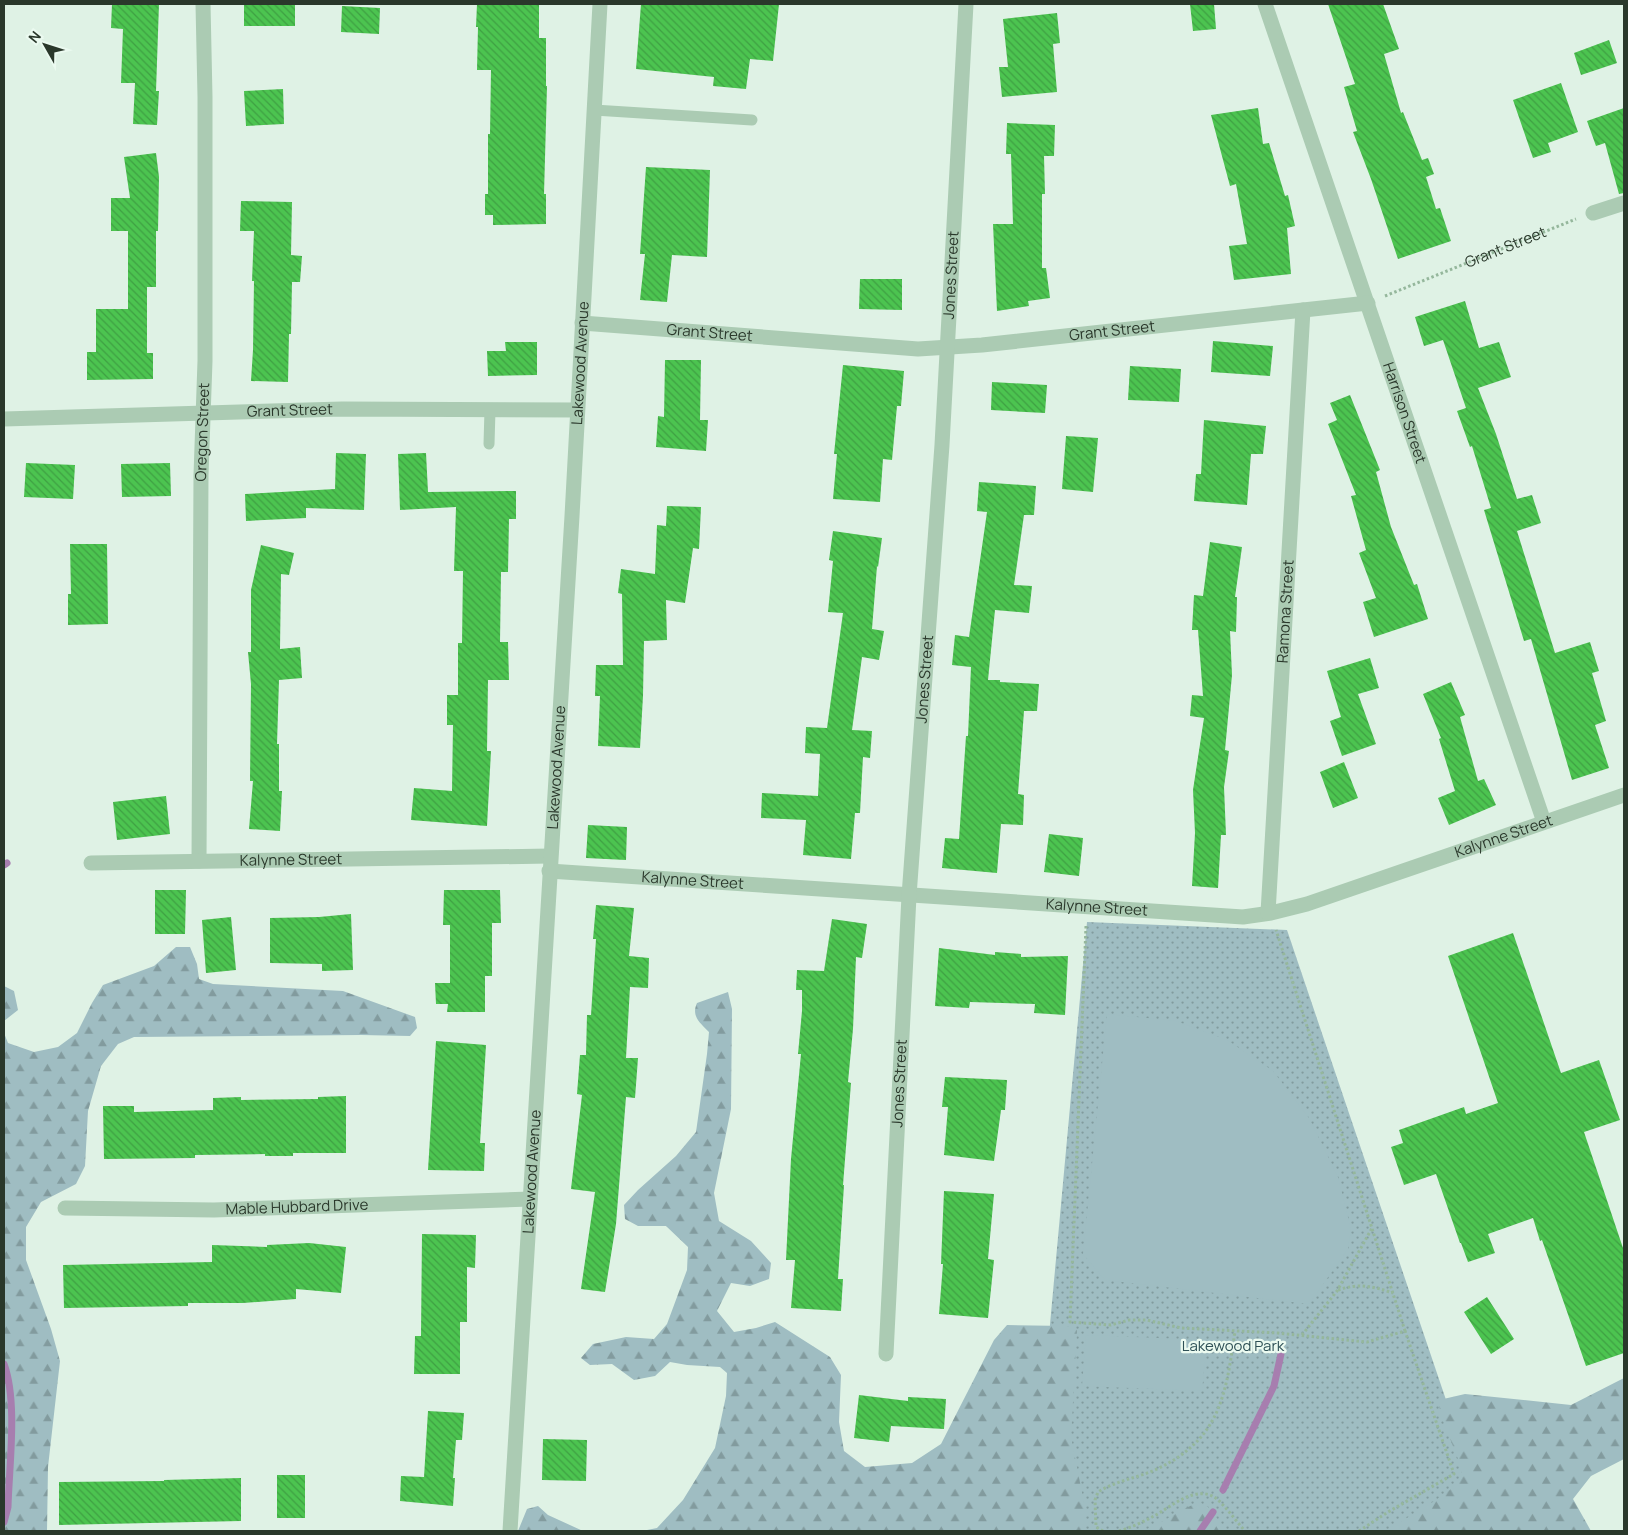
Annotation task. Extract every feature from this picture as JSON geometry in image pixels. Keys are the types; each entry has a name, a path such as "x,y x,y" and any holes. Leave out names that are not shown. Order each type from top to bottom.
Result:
{"street":[{"name":"Oregon Street","path":"200,861 201,475 205,351 204,4"},
{"name":"Lakewood Avenue","path":"510,1531 544,987 549,871 578,410 600,4"},
{"name":"Jones Street","path":"886,1354 909,896 941,455 966,4"},
{"name":"Harrison Street","path":"1265,4 1544,822"},
{"path":"1593,212 1624,203"},
{"name":"Grant Street","path":"582,323 918,349 947,348 1368,303"},
{"name":"Ramona Street","path":"1270,913 1303,310"},
{"name":"Grant Street","path":"4,419 342,409 578,410"},
{"name":"Kalynne Street","path":"549,871 1243,917 1307,904 1624,795"},
{"name":"Kalynne Street","path":"91,863 550,856"},
{"name":"Mable Hubbard Drive","path":"64,1208 214,1210 530,1199"}],"lane":[{"path":"594,110 752,120"},
{"path":"489,444 490,410"}],"path":[{"name":"Grant Street","path":"1368,303 1593,212"},
{"path":"1270,913 1405,1330 1454,1474 1359,1531"},
{"path":"1086,926 1070,1322 1110,1325 1129,1320 1147,1320 1181,1328 1302,1335 1367,1342 1405,1330"},
{"path":"1302,1335 1337,1291 1372,1228"},
{"path":"1337,1291 1350,1286 1372,1286 1393,1293"},
{"path":"1102,1531 1096,1527 1095,1500 1098,1492 1107,1486 1158,1469 1180,1456 1199,1440 1214,1421 1229,1376 1235,1331"},
{"path":"1119,1531 1153,1517 1179,1500 1204,1494 1215,1498 1245,1531"}],"green space":[{"name":"Lakewood Park","path":"1087,922 1287,930 1464,1453 1475,1493 1413,1531 1031,1531"},
{"path":"176,947 190,947 197,964 199,979 213,984 343,991 415,1017 417,1028 410,1036 134,1037 118,1044 101,1066 88,1111 85,1166 76,1184 41,1202 26,1227 26,1260 51,1329 60,1361 48,1467 47,1531 4,1531 4,1033 8,1043 34,1052 58,1047 77,1033 103,985 154,966"},
{"path":"4,986 14,991 18,1010 4,1021"},
{"path":"728,992 732,1009 731,1109 714,1193 719,1221 751,1241 771,1263 769,1279 750,1286 731,1283 717,1311 734,1332 775,1322 830,1357 841,1375 839,1422 844,1451 865,1467 912,1463 941,1444 994,1340 1007,1325 1067,1326 1077,1330 1071,1437 1085,1508 1084,1528 1087,1531 642,1531 657,1528 683,1500 715,1448 726,1396 727,1373 720,1367 670,1362 655,1376 634,1380 612,1364 590,1365 581,1358 593,1344 626,1337 654,1339 667,1324 687,1270 688,1247 666,1226 638,1226 625,1219 624,1205 676,1156 696,1132 709,1032 697,1019 695,1008 697,1003"},
{"path":"1107,1014 1176,1021 1227,1040 1273,1071 1309,1118 1338,1177 1351,1229 1348,1249 1309,1304 1105,1280 1083,1254"},
{"path":"1086,1335 1207,1340 1202,1391 1082,1386"},
{"path":"1624,1378 1624,1459 1591,1476 1573,1499 1591,1531 1386,1531 1436,1500 1459,1483 1462,1469 1440,1413 1439,1400 1465,1394 1571,1405"},
{"path":"1199,1502 1208,1507 1227,1531 1142,1531 1157,1525"},
{"path":"538,1506 548,1515 583,1531 518,1531 527,1509"}],"building":[{"path":"112,4 159,4 156,91 159,91 157,125 133,124 135,83 121,83 123,29 111,28"},
{"path":"244,4 295,4 295,26 244,26"},
{"path":"477,4 539,4 539,38 546,38 547,86 544,194 546,194 546,224 493,225 493,215 485,215 485,194 488,194 491,70 477,70"},
{"path":"641,4 779,4 773,61 750,59 746,89 713,86 714,77 636,69"},
{"path":"1190,4 1214,4 1216,29 1193,31"},
{"path":"1328,4 1383,4 1399,49 1384,54 1401,113 1403,112 1422,160 1428,158 1434,174 1426,177 1436,209 1440,208 1451,241 1398,259 1353,132 1357,131 1344,87 1355,84"},
{"path":"342,6 380,8 379,34 341,32"},
{"path":"1057,13 1060,43 1053,44 1057,92 1002,97 999,67 1008,67 1003,19"},
{"path":"1609,40 1617,63 1581,75 1574,53"},
{"path":"1561,83 1578,132 1548,143 1551,152 1533,158 1513,100"},
{"path":"283,89 284,124 246,126 244,91"},
{"path":"1258,108 1263,144 1269,143 1285,196 1288,195 1295,226 1287,228 1291,274 1234,280 1229,246 1247,244 1236,184 1230,186 1211,115"},
{"path":"1624,108 1624,193 1619,194 1605,143 1596,146 1587,121"},
{"path":"1007,123 1055,125 1054,156 1044,156 1045,194 1042,194 1042,268 1046,268 1050,298 1028,301 1029,306 997,311 993,224 1013,224 1011,154 1006,154"},
{"path":"156,153 159,177 158,231 156,231 156,287 147,287 147,353 153,353 153,379 87,380 87,352 96,352 96,309 128,309 128,231 111,231 111,198 130,198 124,157"},
{"path":"646,167 710,170 707,257 672,255 667,302 640,300 645,254 640,254"},
{"path":"241,201 292,202 291,255 302,256 300,282 292,282 288,382 251,381 254,231 240,231"},
{"path":"860,279 902,279 902,310 859,309"},
{"path":"1465,301 1479,348 1499,342 1511,377 1478,388 1496,434 1517,499 1532,495 1541,523 1517,531 1555,653 1590,642 1599,671 1592,673 1606,721 1595,725 1609,768 1572,780 1531,639 1524,641 1484,510 1491,508 1472,446 1470,447 1457,411 1466,408 1443,340 1424,346 1415,317"},
{"path":"1213,341 1273,346 1270,376 1211,372"},
{"path":"505,342 537,342 537,375 488,376 487,351 506,351"},
{"path":"665,360 701,360 700,420 708,420 706,451 656,447 658,416 664,417"},
{"path":"843,365 904,371 901,406 897,406 892,460 883,459 880,502 833,499 837,454 834,454"},
{"path":"1130,366 1181,369 1179,402 1128,400"},
{"path":"992,382 1047,385 1045,413 991,410"},
{"path":"1350,395 1380,470 1376,472 1391,527 1414,585 1417,584 1428,619 1374,637 1363,602 1376,598 1359,553 1366,550 1351,496 1356,495 1328,424 1337,420 1330,403"},
{"path":"1204,420 1266,426 1263,454 1251,454 1247,505 1194,501 1196,474 1201,474"},
{"path":"1066,436 1098,438 1093,492 1062,489"},
{"path":"336,453 366,454 364,510 306,508 306,518 246,521 245,494 335,489"},
{"path":"426,453 428,492 516,491 516,519 509,519 508,572 501,572 500,642 508,642 509,680 488,680 487,751 491,751 487,826 411,820 414,788 452,791 453,725 447,725 447,695 458,695 458,643 462,643 463,571 454,571 456,507 400,510 398,454"},
{"path":"26,463 75,465 73,499 24,497"},
{"path":"170,463 171,496 122,497 121,464"},
{"path":"979,482 1036,486 1034,515 1024,515 1014,585 1032,586 1029,613 995,610 988,680 1039,684 1037,711 1024,711 1018,794 1024,795 1023,825 1001,824 997,873 942,868 945,838 959,839 966,736 968,736 971,667 952,665 955,635 969,637 987,512 977,511"},
{"path":"667,506 701,507 699,549 693,548 685,603 666,600 667,640 644,641 640,748 598,746 600,696 595,696 596,665 623,665 622,594 618,593 621,569 655,574 657,525 666,526"},
{"path":"833,531 882,538 877,566 872,629 884,631 879,660 862,657 852,730 872,731 870,758 863,757 860,813 855,813 851,859 803,855 806,820 761,818 762,793 818,796 820,754 805,753 806,727 827,728 843,613 828,612 833,561 829,560"},
{"path":"1210,542 1242,547 1235,597 1237,597 1236,632 1230,631 1232,675 1225,750 1229,751 1224,787 1226,835 1221,835 1218,888 1192,886 1195,833 1193,790 1204,718 1190,716 1192,695 1203,696 1198,630 1192,630 1194,595 1203,596"},
{"path":"70,544 107,544 108,624 68,625 68,594 71,594"},
{"path":"261,545 294,553 289,575 281,574 280,649 300,647 302,678 279,680 277,744 279,744 279,791 282,791 280,831 249,829 253,781 250,781 251,684 248,652 251,652 251,590"},
{"path":"1370,658 1379,688 1358,694 1376,744 1342,756 1330,721 1341,717 1327,671"},
{"path":"1451,682 1465,715 1460,717 1478,781 1484,779 1496,805 1449,825 1438,798 1455,791 1439,739 1441,738 1423,694"},
{"path":"1344,762 1358,798 1333,808 1320,772"},
{"path":"166,796 170,834 117,840 113,802"},
{"path":"588,825 627,827 626,860 586,858"},
{"path":"1049,834 1083,838 1079,876 1044,872"},
{"path":"155,890 186,890 185,934 155,934"},
{"path":"444,890 500,890 501,923 492,923 492,976 485,976 485,1012 447,1012 448,1004 436,1004 435,983 450,983 450,925 443,925"},
{"path":"596,905 634,908 629,956 649,958 648,988 630,987 626,1058 638,1058 635,1098 626,1097 616,1224 605,1292 581,1289 595,1192 571,1189 582,1095 577,1094 580,1055 586,1055 587,1015 591,1015 596,939 593,939"},
{"path":"351,914 353,970 322,971 322,964 270,963 270,918"},
{"path":"231,917 236,970 206,973 202,920"},
{"path":"832,919 867,924 862,958 856,957 853,1029 848,1082 851,1083 838,1279 843,1279 841,1311 791,1308 795,1260 786,1260 791,1159 801,1054 798,1054 802,990 796,990 797,970 824,971"},
{"path":"1513,933 1561,1073 1599,1060 1620,1120 1584,1132 1624,1251 1624,1353 1586,1366 1533,1218 1488,1234 1495,1253 1468,1262 1436,1174 1404,1185 1391,1147 1403,1143 1399,1130 1464,1107 1466,1114 1498,1103 1448,956"},
{"path":"939,948 995,955 995,952 1021,954 1021,957 1068,956 1065,1015 1034,1013 1035,1004 970,1002 969,1008 935,1006"},
{"path":"436,1041 486,1045 480,1143 485,1143 484,1171 428,1170"},
{"path":"945,1077 1007,1080 1005,1110 1001,1110 994,1161 944,1155 948,1107 942,1107"},
{"path":"346,1096 346,1153 293,1153 293,1156 265,1156 265,1154 195,1155 195,1158 104,1159 103,1106 134,1106 134,1112 213,1110 213,1098 241,1097 241,1100 318,1099 318,1097"},
{"path":"944,1191 994,1194 988,1259 994,1260 988,1318 939,1314 943,1264 941,1264"},
{"path":"422,1234 476,1235 475,1268 467,1267 467,1322 460,1322 460,1374 414,1374 415,1336 421,1336"},
{"path":"309,1243 346,1247 341,1293 296,1289 296,1299 243,1303 188,1303 188,1306 64,1308 63,1265 212,1262 212,1245 267,1247 267,1245"},
{"path":"1487,1297 1514,1339 1491,1354 1464,1312"},
{"path":"859,1395 908,1401 908,1397 946,1399 944,1429 891,1426 889,1442 854,1438"},
{"path":"428,1411 464,1413 462,1440 456,1440 453,1506 400,1501 401,1476 424,1477"},
{"path":"543,1439 587,1440 586,1481 542,1480"},
{"path":"277,1475 305,1475 305,1518 277,1518"},
{"path":"241,1478 241,1521 59,1525 59,1482"}],"waterway":[{"path":"1223,1490 1274,1386 1281,1354"},
{"path":"4,1364 11,1397 12,1415 8,1507 4,1522"},
{"path":"1200,1531 1213,1512"}]}
